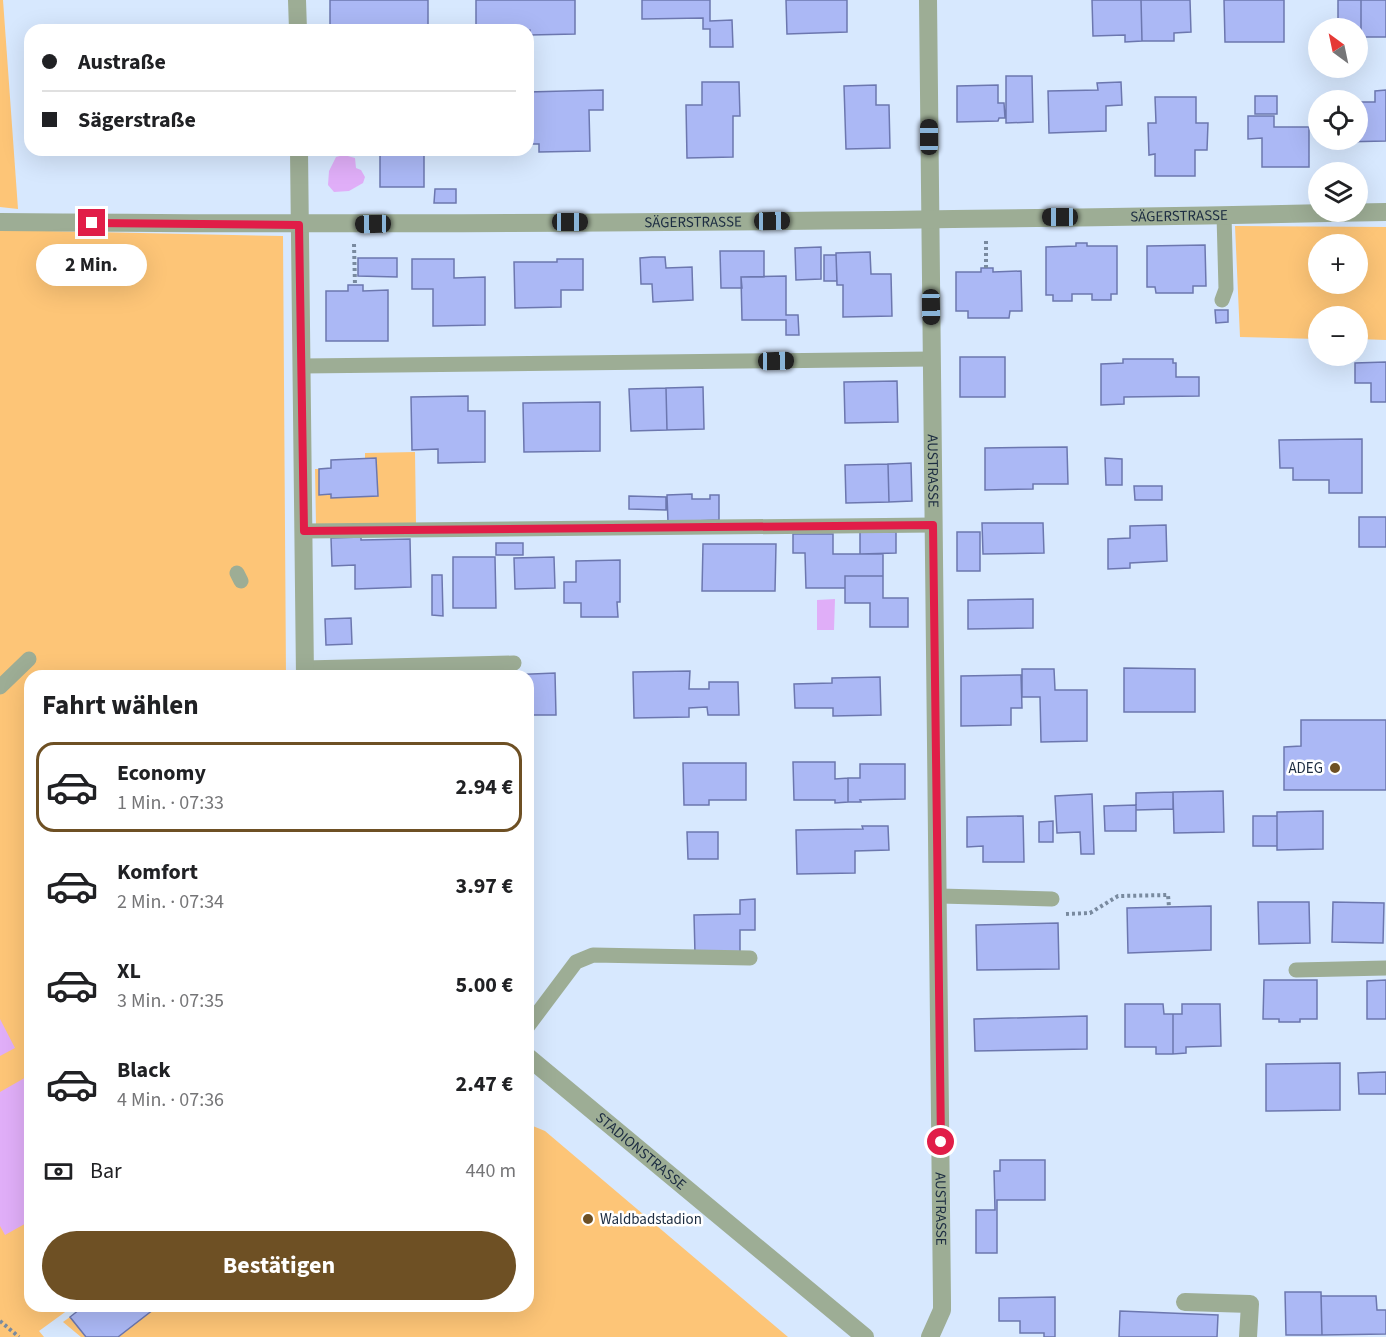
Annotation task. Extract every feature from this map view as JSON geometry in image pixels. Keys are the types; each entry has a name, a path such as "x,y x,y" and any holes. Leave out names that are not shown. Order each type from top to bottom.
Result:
{"street":[{"path":"297,0 298,24"},
{"name":"AUSTRASSE","path":"928,0 942,1302 942,1310 930,1337"},
{"path":"299,156 305,670"},
{"name":"SÄGERSTRASSE","path":"0,222 299,225 1386,212"},
{"name":"STADIONSTRASSE","path":"534,1062 865,1337"},
{"path":"1185,1302 1250,1304 1248,1337"}],"lane":[{"path":"1222,300 1226,289 1224,215"},
{"path":"302,366 931,359"},
{"path":"304,531 933,525"},
{"path":"0,687 29,659"},
{"path":"351,670 514,663"},
{"path":"939,896 1052,899"},
{"path":"534,1018 576,962 593,955 750,958"},
{"path":"1296,970 1386,968"}],"path":[{"path":"353,224 355,285"},
{"path":"1057,914 1090,913 1118,896 1168,895 1169,907"},
{"path":"0,1321 19,1337"}],"shaded area":[{"path":"0,0 3,0 18,209 0,207"},
{"path":"336,157 355,158 356,168 361,170 365,177 363,183 349,191 334,192 328,185 329,171"},
{"path":"1235,226 1386,227 1386,340 1368,339 1368,306 1308,306 1308,339 1240,337"},
{"path":"0,230 283,236 286,670 24,670 24,1312 65,1312 39,1331 44,1337 0,1337"},
{"path":"415,452 416,523 316,524 315,469 319,469 320,495 331,494 331,497 378,495 376,459 365,459 365,453"},
{"path":"835,599 834,630 817,630 817,600"},
{"path":"0,1019 15,1048 0,1056"},
{"path":"24,1078 24,1224 5,1235 0,1226 0,1092"},
{"name":"Waldbadstadion","path":"534,1126 545,1131 788,1337 81,1337 63,1322 77,1312 534,1312"}],"building":[{"path":"330,0 428,0 428,24 330,24"},
{"path":"476,0 575,0 575,34 534,35 534,24 476,24"},
{"path":"642,0 710,0 710,21 732,20 733,47 710,47 710,29 703,29 703,18 642,19"},
{"path":"786,0 847,0 847,32 787,34"},
{"path":"1092,0 1141,0 1142,41 1125,42 1125,35 1093,36"},
{"path":"1141,0 1190,0 1191,32 1174,33 1174,41 1142,41"},
{"path":"1224,0 1284,0 1284,42 1225,42"},
{"path":"1338,0 1361,0 1361,18 1338,18"},
{"path":"1361,0 1386,0 1386,37 1368,37 1368,18 1361,18"},
{"path":"1006,76 1032,76 1033,122 1006,123"},
{"path":"702,82 739,82 740,116 733,116 733,157 687,158 686,105 702,105"},
{"path":"1121,82 1122,105 1106,106 1106,131 1049,133 1048,91 1098,90 1097,83"},
{"path":"876,85 876,105 889,105 890,148 846,149 844,86"},
{"path":"998,85 998,103 1004,103 1005,118 999,118 998,121 957,122 957,86"},
{"path":"603,90 603,110 589,110 590,151 539,152 539,144 534,144 534,92"},
{"path":"1386,90 1386,141 1368,141 1368,102 1375,102 1375,91"},
{"path":"1255,96 1277,96 1277,114 1255,114"},
{"path":"1155,97 1196,97 1196,123 1208,123 1207,150 1195,150 1195,176 1155,176 1155,154 1149,155 1148,123 1156,123"},
{"path":"1248,116 1274,116 1274,127 1308,127 1308,167 1262,167 1262,138 1248,139"},
{"path":"380,156 424,156 424,187 380,187"},
{"path":"435,189 456,189 456,203 434,203"},
{"path":"1076,243 1087,243 1087,246 1117,246 1117,294 1111,294 1111,300 1092,300 1092,294 1072,294 1072,301 1053,301 1053,295 1046,295 1046,247 1076,246"},
{"path":"1205,245 1206,286 1193,286 1193,293 1156,293 1155,287 1147,287 1147,246"},
{"path":"821,247 821,279 796,280 795,248"},
{"path":"720,251 764,251 764,277 741,277 742,288 721,288"},
{"path":"870,252 871,274 891,274 892,316 843,317 843,285 837,285 836,253"},
{"path":"824,255 836,255 837,281 824,281"},
{"path":"665,257 666,268 692,267 693,300 653,302 652,284 641,284 640,258"},
{"path":"358,258 397,258 397,277 358,276"},
{"path":"412,259 454,259 454,278 485,277 485,325 433,326 433,289 412,289"},
{"path":"557,259 583,259 583,290 561,290 561,307 515,308 514,262 557,262"},
{"path":"981,268 993,268 993,272 1021,271 1022,311 1010,311 1009,318 968,318 968,311 956,311 956,272 981,272"},
{"path":"786,276 786,315 798,315 799,335 786,335 786,320 742,320 741,277"},
{"path":"348,285 363,285 363,291 388,290 388,341 326,341 326,291 348,291"},
{"path":"1215,310 1228,310 1228,322 1216,323"},
{"path":"960,357 1005,357 1005,397 960,397"},
{"path":"1123,359 1173,359 1173,363 1176,363 1176,377 1199,377 1199,396 1124,397 1124,404 1101,405 1101,364 1123,363"},
{"path":"1386,362 1386,402 1371,402 1371,383 1355,383 1355,366 1368,366 1368,363"},
{"path":"897,381 898,422 845,423 844,382"},
{"path":"703,387 704,429 667,430 666,388"},
{"path":"666,388 667,430 631,431 629,389"},
{"path":"468,396 468,411 485,411 485,462 438,463 438,449 412,450 411,397"},
{"path":"600,402 600,451 524,452 523,403"},
{"path":"1362,439 1362,493 1329,493 1329,480 1293,480 1293,468 1280,468 1279,440"},
{"path":"1067,447 1068,484 1033,484 1033,489 985,490 985,448"},
{"path":"376,458 378,496 331,498 331,494 319,495 319,469 331,468 331,460"},
{"path":"1105,458 1122,459 1122,485 1106,485"},
{"path":"911,463 912,501 889,502 888,464"},
{"path":"888,464 889,502 846,503 845,465"},
{"path":"1134,486 1162,486 1162,500 1135,500"},
{"path":"692,494 692,499 710,499 710,495 719,495 719,520 668,522 667,495"},
{"path":"629,496 666,497 666,510 629,509"},
{"path":"1359,517 1386,517 1386,547 1359,547"},
{"path":"982,523 1043,523 1044,553 983,554"},
{"path":"1166,525 1167,561 1130,563 1130,568 1108,569 1108,539 1130,538 1130,526"},
{"path":"860,532 896,532 896,553 860,554"},
{"path":"957,532 980,532 980,571 957,571"},
{"path":"793,534 833,534 833,554 883,554 883,576 845,576 845,588 806,588 805,553 793,553"},
{"path":"361,537 361,540 410,539 411,587 355,589 355,565 332,566 331,538"},
{"path":"496,543 523,543 523,555 496,555"},
{"path":"703,544 776,544 775,591 702,591"},
{"path":"453,557 495,557 496,608 453,608"},
{"path":"554,557 555,588 515,589 514,558"},
{"path":"620,560 618,617 581,617 581,603 564,603 564,582 576,582 576,561"},
{"path":"432,575 442,575 443,616 432,615"},
{"path":"845,576 883,576 883,598 908,598 908,627 870,627 870,603 845,603"},
{"path":"1033,599 1033,628 968,629 968,600"},
{"path":"351,618 352,644 326,645 325,619"},
{"path":"1124,668 1195,669 1195,712 1124,712"},
{"path":"1022,669 1054,669 1055,690 1087,690 1087,741 1041,742 1040,697 1022,697"},
{"path":"690,671 689,689 709,689 709,682 738,682 739,715 708,715 707,707 689,708 689,717 634,718 633,672"},
{"path":"555,673 556,715 534,715 534,674"},
{"path":"1021,675 1022,708 1011,708 1011,725 961,726 961,676"},
{"path":"880,677 881,715 833,716 833,708 795,708 794,684 832,683 832,678"},
{"name":"ADEG","path":"1301,720 1386,720 1386,790 1284,790 1284,747 1301,746"},
{"path":"793,762 835,762 835,779 848,778 848,802 794,800"},
{"path":"683,763 746,763 746,800 709,800 709,805 684,805"},
{"path":"860,764 905,764 905,799 848,802 848,778 860,778"},
{"path":"1223,791 1224,832 1174,833 1173,792"},
{"path":"1173,792 1173,809 1136,810 1136,793"},
{"path":"1092,794 1094,854 1081,854 1080,832 1057,833 1055,796"},
{"path":"1136,805 1136,831 1105,831 1104,806"},
{"path":"1323,811 1323,849 1277,850 1277,812"},
{"path":"1023,816 1024,862 983,862 983,846 967,847 967,817"},
{"path":"1253,816 1277,816 1277,846 1253,846"},
{"path":"1053,821 1053,842 1039,842 1039,822"},
{"path":"862,826 888,826 889,850 855,851 855,873 797,874 796,830 863,829"},
{"path":"687,832 718,832 718,859 688,859"},
{"path":"755,899 755,930 740,930 740,953 695,954 694,915 740,914 740,900"},
{"path":"1258,902 1309,902 1310,943 1259,944"},
{"path":"1333,902 1384,903 1383,943 1332,942"},
{"path":"1211,906 1211,950 1128,953 1127,908"},
{"path":"1058,923 1059,969 977,970 976,925"},
{"path":"1264,980 1317,980 1317,1019 1279,1022 1279,1019 1263,1019"},
{"path":"1386,980 1386,1019 1367,1019 1367,981"},
{"path":"1125,1004 1163,1004 1164,1014 1173,1014 1173,1054 1156,1054 1156,1047 1125,1047"},
{"path":"1182,1004 1220,1004 1221,1046 1186,1047 1186,1053 1173,1054 1173,1014 1182,1014"},
{"path":"1087,1016 1087,1049 975,1051 974,1019"},
{"path":"1340,1063 1340,1110 1266,1111 1266,1064"},
{"path":"1386,1072 1386,1094 1359,1094 1358,1073"},
{"path":"1000,1160 1045,1160 1045,1200 997,1200 997,1253 976,1253 976,1210 995,1210 994,1171 1000,1171"},
{"path":"1285,1292 1321,1292 1322,1335 1286,1335"},
{"path":"1321,1296 1376,1296 1377,1310 1386,1310 1386,1334 1322,1335"},
{"path":"1055,1297 1055,1337 1044,1337 1044,1333 1020,1333 1020,1321 999,1321 999,1298"},
{"path":"1120,1311 1218,1315 1217,1337 1119,1337"},
{"path":"76,1312 150,1312 118,1337 86,1337 70,1317"}],"place":[{"name":"ADEG","path":"1335,768"},
{"name":"Waldbadstadion","path":"588,1219"}],"route":[{"path":"92,223 299,225 304,531 933,525 941,1142"}]}
